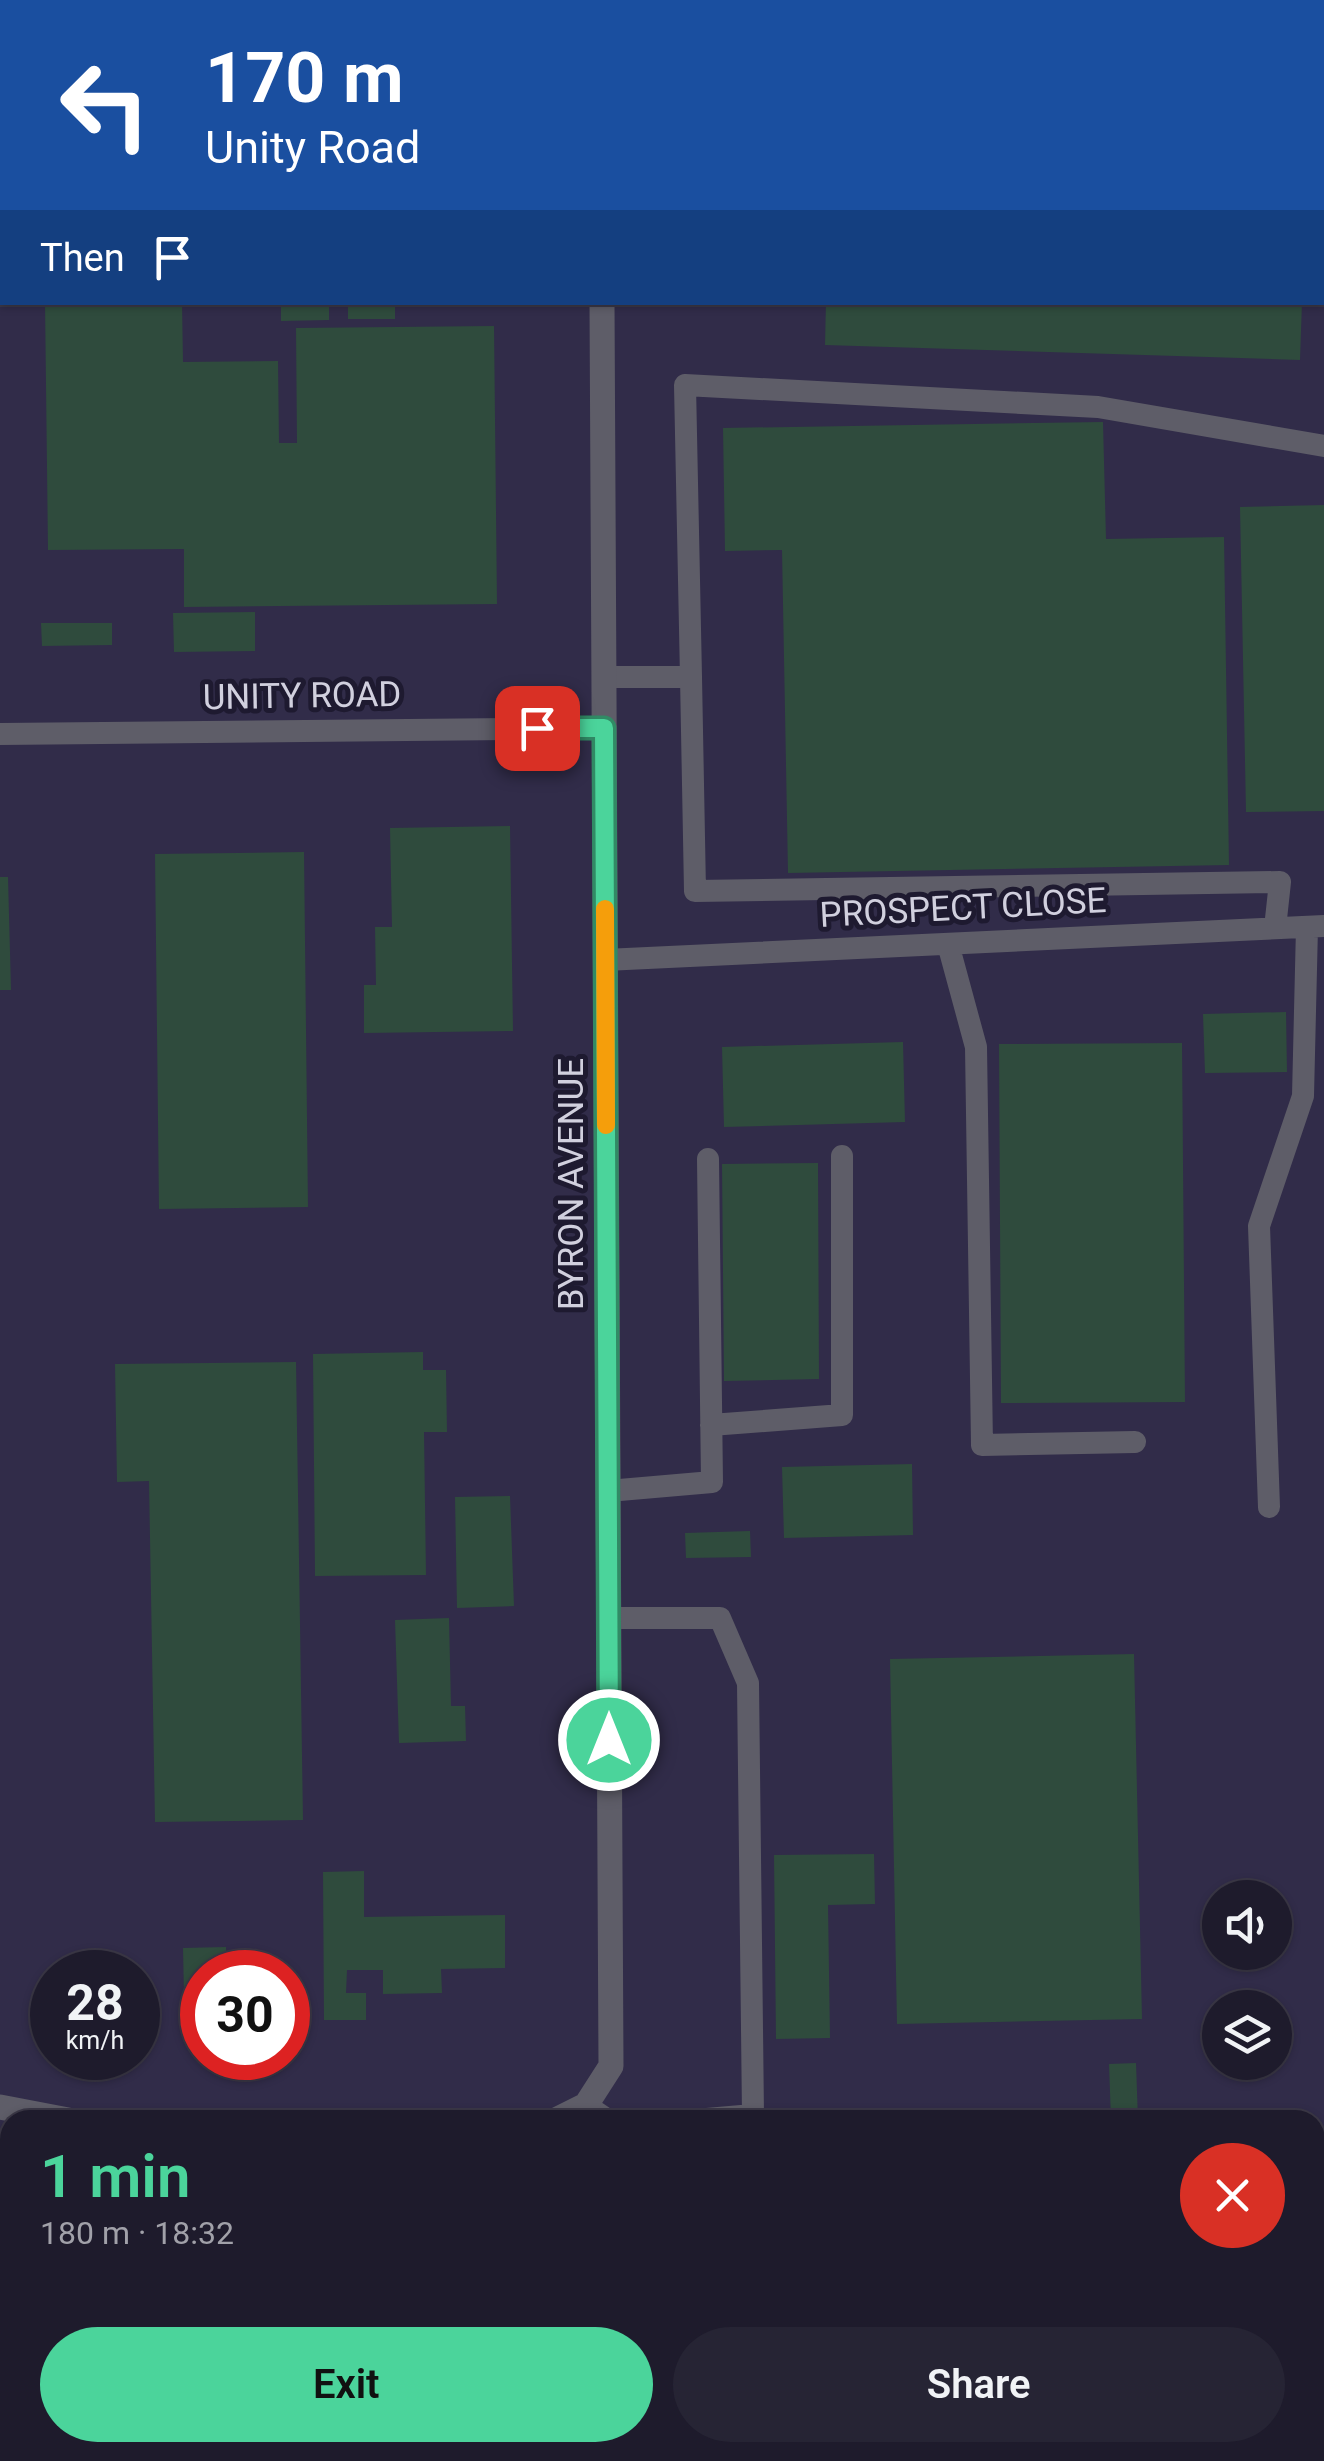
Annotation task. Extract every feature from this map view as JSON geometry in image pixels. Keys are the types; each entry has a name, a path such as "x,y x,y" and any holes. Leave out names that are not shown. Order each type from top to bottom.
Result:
{"street":[{"name":"BYRON AVENUE","path":"586,2104 611,2066 602,305"},
{"path":"575,2110 586,2104"}],"lane":[{"path":"1275,928 1280,882 696,891 685,386 1098,407 1324,446"},
{"path":"604,678 691,676"},
{"name":"UNITY ROAD","path":"0,734 604,728"},
{"path":"1269,1507 1259,1226 1304,1096 1315,926"},
{"name":"PROSPECT CLOSE","path":"605,960 1315,926"},
{"path":"948,944 976,1048 982,1445 1135,1442"},
{"path":"711,1425 842,1415 842,1156"},
{"path":"608,1492 712,1482 708,1158"},
{"path":"609,1618 720,1618 748,1682 752,2110"},
{"path":"586,2104 594,2110"}],"shaded area":[{"path":"0,305 1324,305 1324,2110 0,2110"}],"building":[{"path":"45,305 182,305 183,362 278,361 279,443 297,443 296,328 494,326 497,604 184,607 184,549 48,550"},
{"path":"281,305 329,305 329,320 281,321"},
{"path":"348,305 395,305 395,319 348,319"},
{"path":"826,305 1302,305 1300,360 825,345"},
{"path":"1103,422 1106,539 1224,537 1229,865 788,873 782,550 725,551 723,428"},
{"path":"1324,505 1324,811 1246,812 1240,507"},
{"path":"255,612 255,651 174,652 173,613"},
{"path":"41,623 112,623 112,645 42,646"},
{"path":"510,826 513,1031 364,1033 364,985 376,985 375,927 392,927 390,828"},
{"path":"304,852 308,1207 159,1209 155,854"},
{"path":"0,877 8,877 11,990 0,990"},
{"path":"1286,1012 1287,1072 1205,1073 1203,1014"},
{"path":"903,1042 905,1122 724,1127 722,1047"},
{"path":"1182,1043 1185,1402 1001,1403 999,1044"},
{"path":"818,1163 819,1379 724,1381 722,1164"},
{"path":"423,1352 423,1370 446,1370 447,1432 424,1432 426,1575 315,1576 313,1354"},
{"path":"296,1362 303,1820 155,1822 149,1481 117,1482 115,1364"},
{"path":"912,1464 913,1535 784,1538 782,1467"},
{"path":"510,1496 514,1606 457,1608 455,1497"},
{"path":"750,1531 751,1557 686,1558 685,1533"},
{"path":"449,1618 451,1706 465,1706 466,1741 399,1743 395,1620"},
{"path":"1134,1654 1142,2019 897,2024 890,1659"},
{"path":"874,1854 875,1904 828,1905 830,2038 776,2039 774,1855"},
{"path":"364,1871 364,1917 505,1915 505,1968 441,1969 442,1993 383,1994 383,1970 347,1970 346,1993 366,1993 366,2020 324,2020 323,1872"},
{"path":"226,1947 226,1950 183,1950"},
{"path":"1136,2063 1138,2110 1111,2110 1109,2064"}],"slow traffic":[{"path":"605,909 606,1125"}],"route":[{"path":"537,728 604,728 609,1740"}]}
